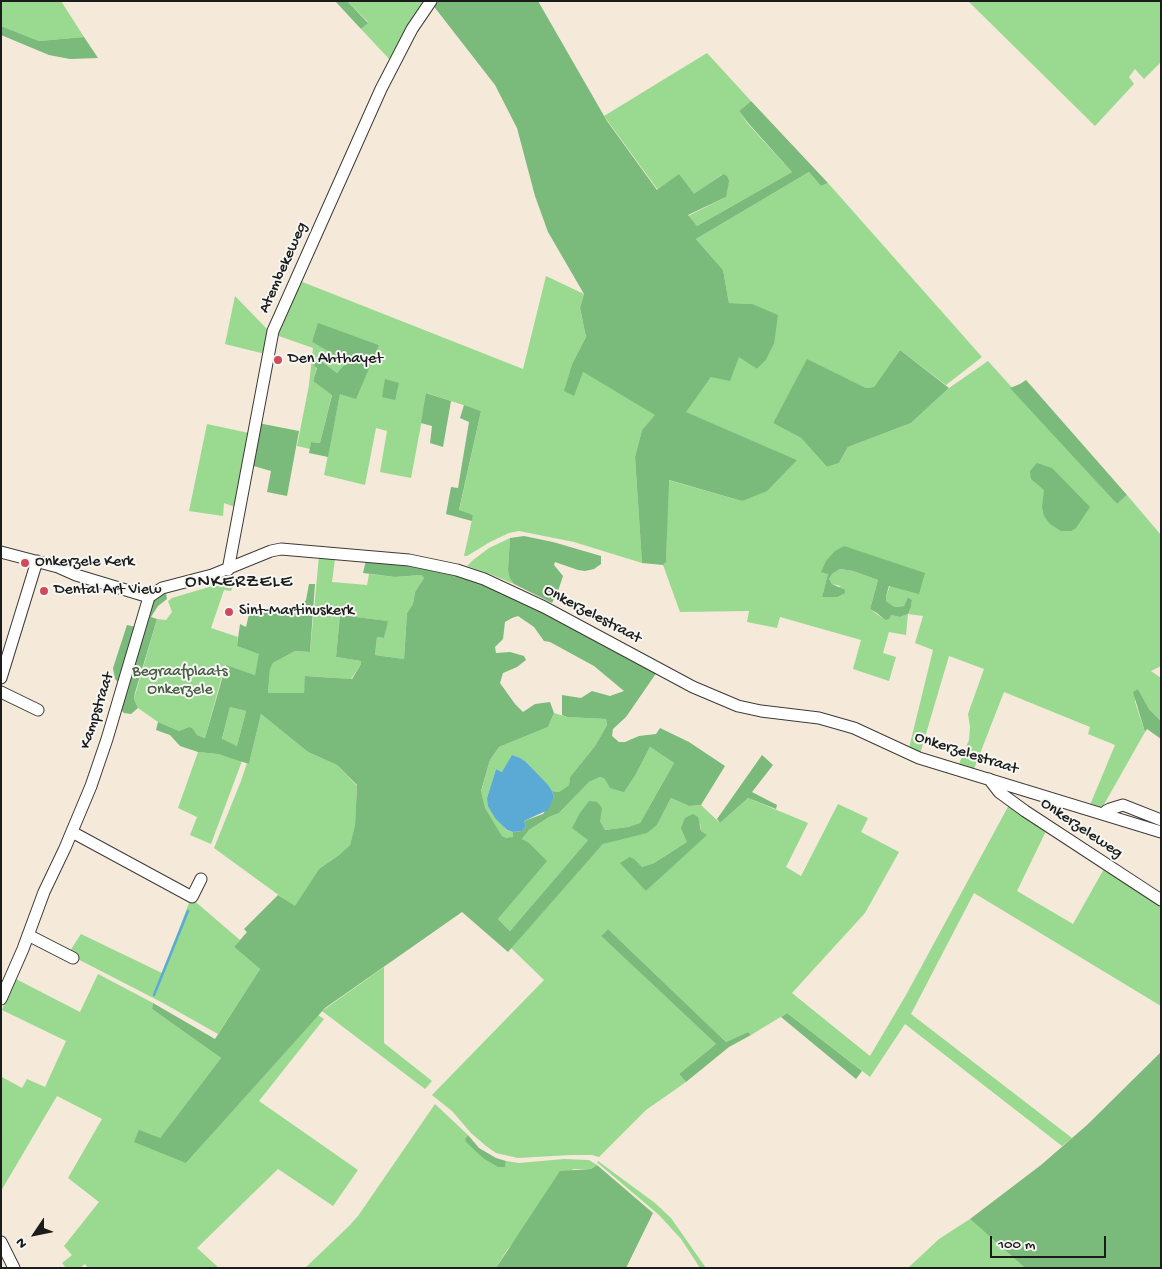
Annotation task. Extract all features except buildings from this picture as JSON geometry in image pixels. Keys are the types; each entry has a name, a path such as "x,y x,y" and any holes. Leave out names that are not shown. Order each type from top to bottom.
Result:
{"street":[{"name":"Atembekeweg","path":"228,570 273,331 385,82 412,30 431,1"},
{"name":"Onkerzelestraat","path":"150,598 162,588 228,570 270,551 281,549 409,560 457,570 484,579 544,607 693,687 727,702 761,711 820,718 854,728 919,758 1161,832"},
{"path":"1,552 37,561 150,598"},
{"path":"1,678 37,561"},
{"name":"Kampstraat","path":"1,999 44,892 72,832 90,786 107,739 150,598"},
{"path":"1,692 38,710"},
{"name":"Onkerzeleweg","path":"989,779 999,792 1032,816 1161,900"},
{"path":"1105,815 1110,808 1123,805 1161,820"},
{"path":"72,832 192,897 201,879"},
{"path":"28,935 73,958"},
{"path":"1,1242 14,1268"}],"green space":[{"path":"1,1 61,1 84,37 39,41 1,26"},
{"path":"335,1 347,1 368,23 361,29"},
{"path":"347,1 426,1 391,61 361,29 368,22"},
{"path":"434,1 538,1 607,121 657,190 679,174 694,194 723,174 727,176 729,181 726,197 688,215 697,226 792,172 739,111 751,101 828,183 821,186 809,172 696,239 723,270 729,303 752,304 778,315 774,344 766,360 757,369 739,357 730,381 711,377 686,412 797,460 767,491 742,501 669,480 666,562 663,565 642,563 635,457 642,430 655,415 583,372 574,396 564,391 573,362 586,337 580,308 584,294 548,232 535,196 517,128 495,85 432,4"},
{"path":"968,1 1161,1 1161,62 1144,79 1135,69 1129,77 1134,84 1095,126"},
{"path":"1,26 39,41 84,37 98,58 70,59 49,55 1,35"},
{"path":"707,53 751,101 739,111 748,124 792,172 697,226 688,216 726,197 722,174 694,195 658,190 604,116"},
{"path":"809,172 821,186 828,183 982,357 946,385 900,350 874,387 866,388 807,360 773,423 801,438 827,467 839,463 848,447 911,423 949,388 988,361 1117,504 1127,495 1161,535 1161,666 1151,671 1161,678 1161,721 1149,709 1138,689 1135,702 1145,732 1102,808 1090,805 1115,745 1088,734 1090,727 1004,692 974,769 959,764 969,740 968,714 984,669 949,656 920,754 909,748 933,650 915,643 923,616 908,614 906,635 889,632 883,653 896,657 889,681 853,669 861,640 780,617 777,628 747,622 749,611 680,612 663,565 666,562 668,480 742,501 797,460 685,412 711,377 739,356 757,369 766,360 774,344 752,304 729,303 723,270 696,239","holes":["844,546 890,586 886,601 897,607 904,606 908,597 912,600 908,614 900,617 891,615 885,620 870,609 878,580 853,571 840,569 832,574 829,579 832,584 841,586 822,597 828,574"]},
{"path":"546,276 584,294 580,308 586,337 573,362 583,372 656,415 642,430 635,457 642,563 574,542 519,531 509,533 464,556 473,515 459,511 481,411 427,393 411,478 380,472 387,431 376,428 365,485 324,475 340,394 379,345 319,324 312,342 348,362 337,373 319,359 313,381 332,394 320,443 311,442 310,449 297,446 309,385 313,348 276,335 300,281 523,369"},
{"path":"235,296 268,330 265,354 225,344"},
{"path":"318,323 379,345 356,399 340,394 328,457 309,453 311,442 320,443 332,395 313,381 317,368 314,365 319,359 337,373 347,362 312,342"},
{"path":"900,350 949,388 911,423 848,447 839,463 827,467 801,438 773,423 807,359 866,388 874,387"},
{"path":"385,379 399,383 395,400 382,397"},
{"path":"1026,380 1127,495 1117,504 1010,388"},
{"path":"426,393 451,401 443,447 430,443 432,426 421,423"},
{"path":"464,405 481,411 459,510 473,515 472,521 446,514 451,487 458,488 469,422 460,418"},
{"path":"258,423 299,431 287,496 267,492 271,471 250,465"},
{"path":"207,424 249,433 235,507 224,503 223,516 189,511"},
{"path":"1037,463 1052,468 1090,507 1076,528 1071,531 1061,531 1050,524 1044,516 1042,507 1044,490 1031,479 1030,471"},
{"path":"524,536 601,556 601,564 594,569 585,571 555,562 554,565 563,576 552,603 514,584 510,578 508,570 510,538"},
{"path":"510,538 508,570 514,584 467,566 489,548"},
{"path":"844,546 925,573 919,594 889,586 886,601 893,606 904,606 908,597 912,600 908,614 900,617 891,615 889,619 885,620 870,609 878,580 853,571 840,569 832,574 829,579 832,584 845,590 845,593 837,597 822,597 828,574 821,572 826,561 835,551"},
{"path":"319,556 335,559 332,582 367,585 369,574 395,577 421,575 424,578 415,592 413,604 407,613 404,659 375,655 377,637 384,638 387,621 340,615 336,657 361,661 351,679 306,676 304,693 268,693 270,669 273,663 295,651 310,652"},
{"path":"366,560 412,563 473,575 657,672 626,717 613,729 612,736 619,742 625,742 639,736 656,734 660,728 689,742 725,766 701,805 689,806 671,798 657,825 647,833 603,844 508,952 462,912 325,1008 186,1163 134,1142 139,1130 160,1138 221,1058 152,1009 153,1003 215,1039 260,969 234,947 247,932 244,929 278,895 295,906 319,869 350,845 355,825 357,785 337,765 308,752 261,714 249,764 218,754 198,752 180,746 170,735 156,730 158,722 179,731 189,727 192,728 197,735 205,738 226,665 255,675 259,654 237,646 240,624 246,627 251,606 272,610 294,608 302,605 306,600 309,584 315,584 310,652 295,651 273,663 270,669 268,693 304,693 305,676 352,679 361,661 336,657 340,615 388,621 384,638 377,637 375,655 404,659 407,613 413,604 415,592 424,578 421,575 395,577 363,573","holes":["518,616 534,627 544,641 550,642 594,666 624,691 610,696 592,691 581,698 562,695 562,715 567,717 606,719 607,725 595,746 570,777 569,785 559,792 552,791 554,797 543,814 524,821 526,826 522,831 513,832 513,837 507,838 502,836 485,808 481,791 490,760 499,747 548,727 554,713 550,702 535,704 523,712 500,683 503,673 517,667 526,660 524,656 510,652 496,653 495,647 503,639 505,622","230,707 246,711 237,746 222,739","650,747 674,763 640,823 628,827 605,830 600,821 602,808 597,802 589,801 572,828 588,840 510,931 498,919 547,861 529,843 522,839 529,830 559,813 589,782 600,777 605,779 610,788 624,792"]},
{"name":"Begraafplaats Onkerzele","path":"234,576 237,577 231,591 224,590 211,628 238,637 237,646 260,654 255,675 225,665 205,738 197,735 189,727 179,731 158,722 138,708 134,699 157,619 166,620 172,612 168,601 172,598 219,584"},
{"path":"166,593 167,599 158,606 151,617 157,619 135,693 134,699 138,708 131,714 124,713 119,708 125,686 115,679 113,668 127,625 136,627 146,597"},
{"path":"1138,689 1149,709 1161,721 1161,739 1147,729 1145,732 1133,692"},
{"path":"230,707 246,711 237,746 222,740"},
{"path":"554,713 567,717 606,719 607,725 595,746 570,777 569,785 559,792 552,791 526,762 502,772 496,769 487,798 506,830 513,832 513,838 507,838 502,836 485,809 481,792 490,760 499,747 548,727"},
{"path":"261,714 308,752 337,765 357,786 355,825 350,845 319,869 295,907 214,848 247,763 249,764"},
{"path":"650,747 674,763 640,823 628,827 605,830 600,821 588,840 510,931 498,919 546,861 522,839 529,830 559,813 589,782 600,777 605,779 637,772"},
{"path":"198,752 218,754 242,761 211,844 190,835 197,817 178,808"},
{"path":"762,755 773,765 752,792 777,805 776,809 748,798 720,823 717,819"},
{"path":"671,798 689,806 701,805 720,823 748,798 808,823 786,867 801,876 838,804 868,818 861,832 899,852 865,913 792,993 870,1056 906,995 1010,803 1047,829 1017,891 1073,924 1105,867 1161,904 1161,1006 974,893 911,1014 1072,1138 1062,1146 905,1024 870,1077 787,1013 751,1035 748,1032 726,1042 608,929 601,936 716,1044 679,1074 686,1082 646,1110 599,1157 571,1155 518,1158 496,1153 471,1133 452,1111 432,1095 544,980 511,948 603,844 657,825","holes":["700,823 701,831 706,835 646,891 642,867 654,863 687,842"]},
{"path":"693,814 698,817 701,831 707,835 646,891 620,863 630,857 642,867 654,863 687,842 681,828 685,818"},
{"path":"191,898 240,940 234,947 260,969 218,1034 68,954 81,934 162,973"},
{"path":"608,929 726,1042 748,1032 751,1035 729,1047 686,1082 679,1074 716,1044 601,936"},
{"path":"384,967 384,1043 432,1081 425,1089 322,1011"},
{"path":"98,974 153,1003 152,1009 221,1058 160,1138 186,1163 318,1015 324,1019 259,1101 358,1170 333,1206 278,1169 197,1248 219,1268 88,1268 85,1264 80,1268 66,1268 62,1263 72,1255 64,1246 99,1202 68,1178 102,1119 57,1096 1,1191 2,1077 22,1088 27,1079 45,1087 66,1041 2,1010 14,978 80,1012"},
{"path":"787,1013 862,1071 856,1079 781,1017"},
{"path":"1161,1052 1161,1268 1025,1268 970,1219 1041,1165 1087,1125"},
{"path":"435,1104 468,1135 465,1139 505,1167 506,1161 519,1163 564,1159 589,1160 597,1165 591,1169 573,1169 507,1250 496,1268 305,1268 358,1216"},
{"path":"468,1135 479,1148 496,1158 506,1161 505,1167 498,1167 483,1158 466,1142 465,1139"},
{"path":"598,1161 655,1203 671,1218 706,1268 700,1268 681,1239 659,1215 599,1164"},
{"path":"597,1165 653,1213 626,1268 496,1268 560,1171 591,1169"},
{"path":"970,1219 1025,1268 908,1268 939,1239"}],"water":[{"path":"512,755 526,762 548,785 554,797 548,810 524,821 526,826 522,831 513,832 507,830 495,818 488,806 487,798 496,769 502,772"}],"waterway":[{"path":"154,995 188,911"}],"place":[{"name":"Den Ahthayet","path":"278,360"},
{"name":"Onkerzele Kerk","path":"25,563"},
{"name":"Dental Art View","path":"44,591"},
{"name":"Sint-Martinuskerk","path":"229,612"}],"district":[{"name":"ONKERZELE","path":"239,583"}]}
